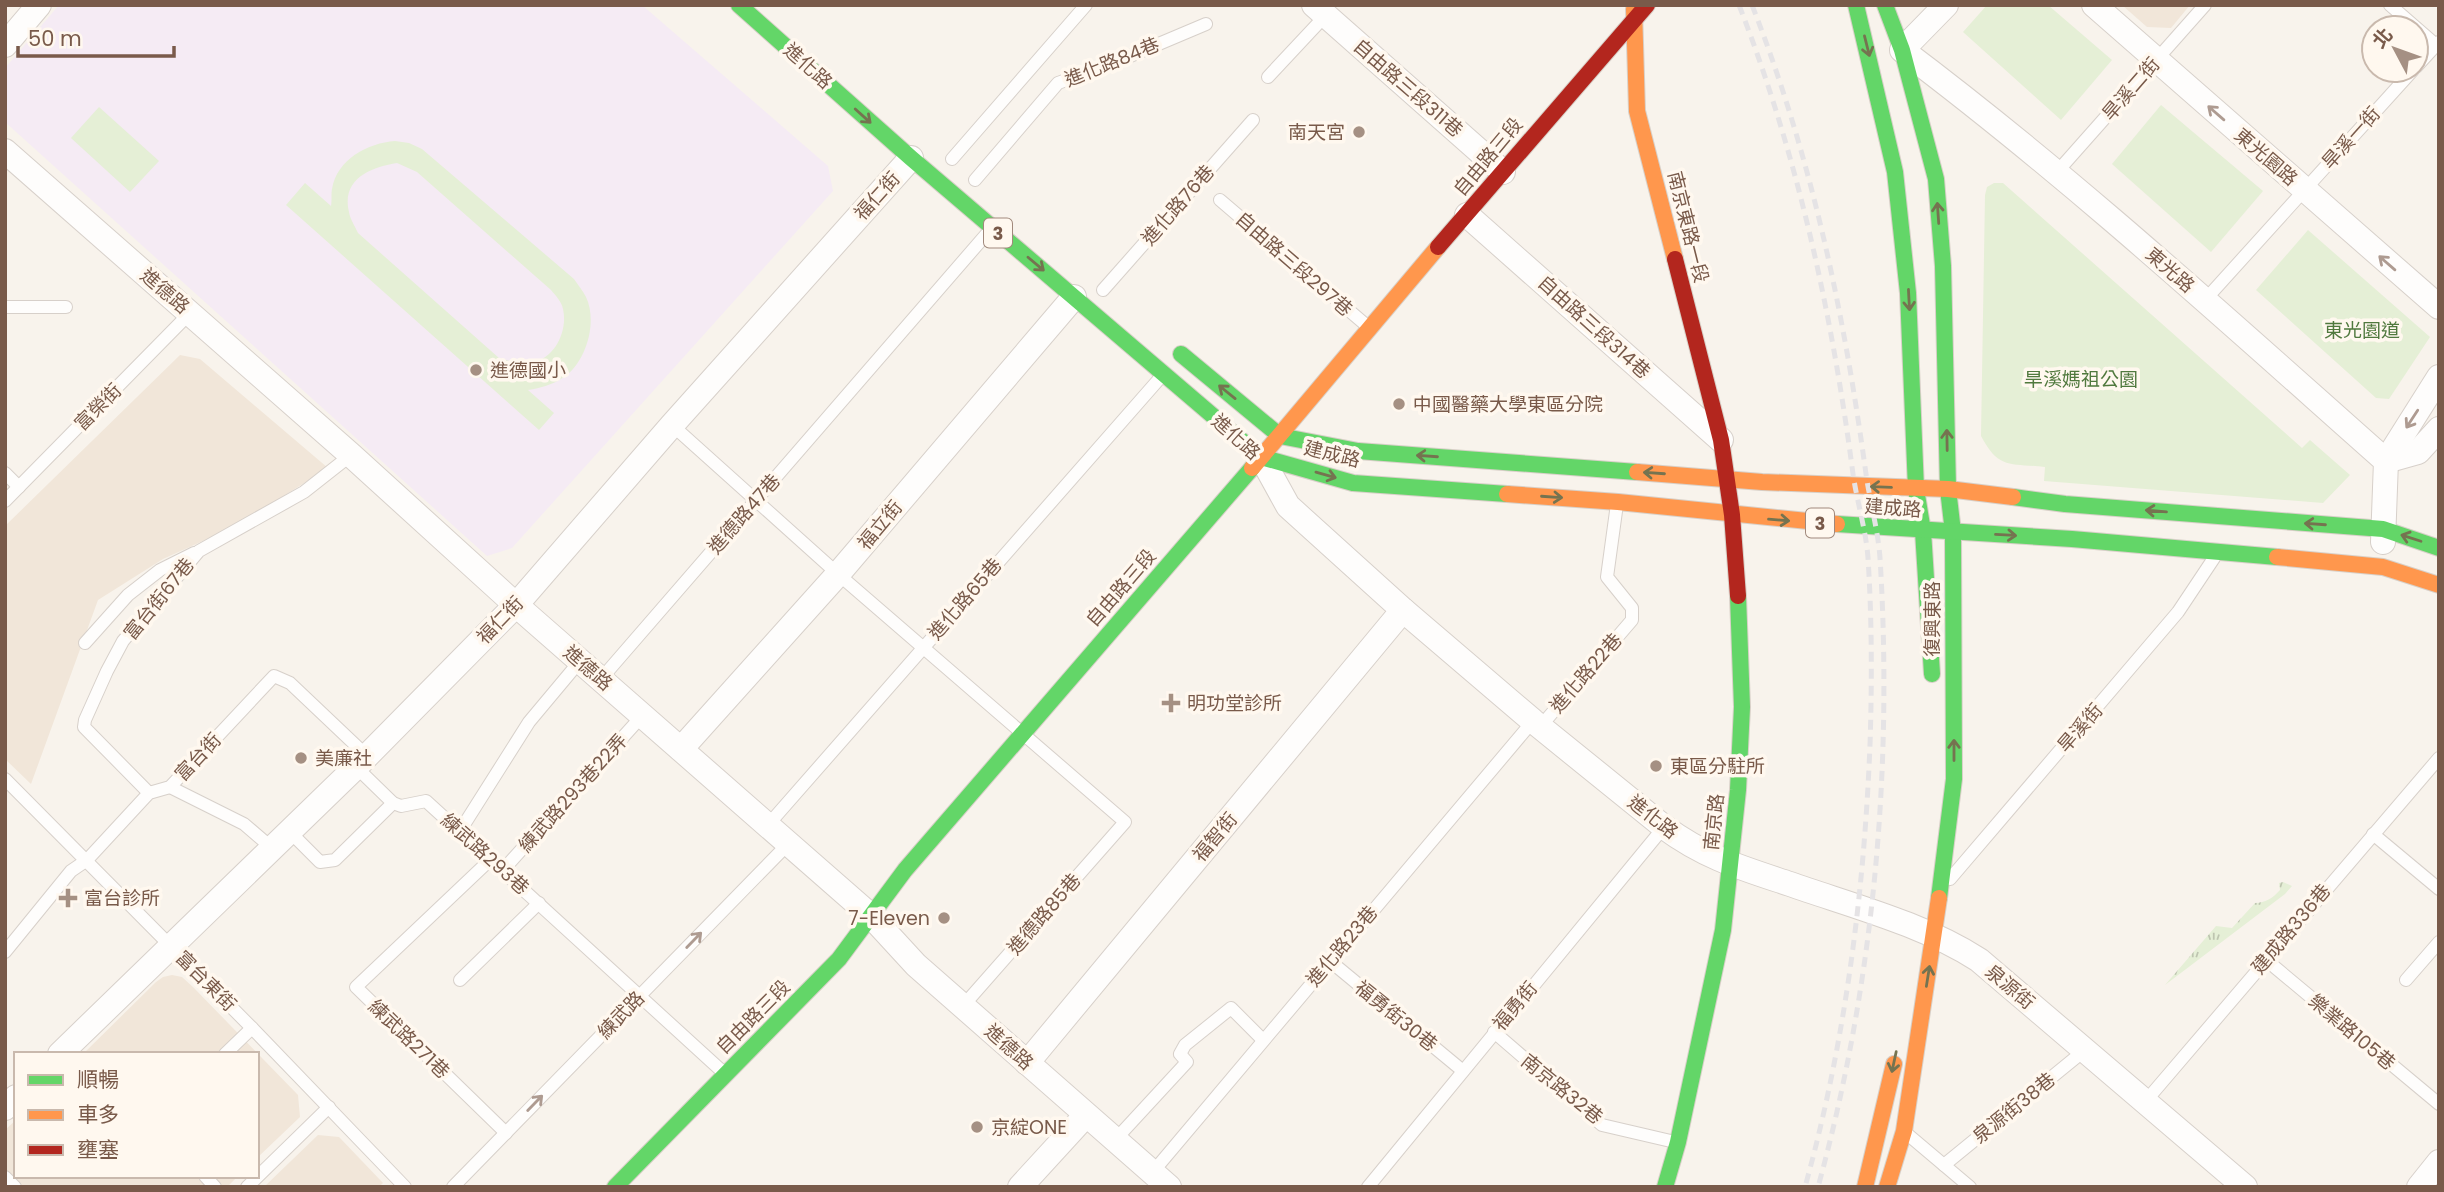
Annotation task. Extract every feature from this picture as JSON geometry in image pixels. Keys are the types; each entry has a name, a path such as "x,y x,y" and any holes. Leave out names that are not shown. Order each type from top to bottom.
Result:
{"street":[{"path":"5,45 39,5"},
{"name":"進化路","path":"739,5 767,14 911,158 992,228 1096,292 1164,374 1261,457 1288,506 1403,610 1664,827 1683,841 1730,865"},
{"name":"自由路三段","path":"615,1187 839,959 905,870 1280,436 1633,13 1647,5"},
{"path":"1856,5 1888,71"},
{"path":"1885,5 1888,71"},
{"path":"1888,71 1946,5"},
{"name":"東光園路","path":"2094,5 2439,307"},
{"name":"自由路三段311巷","path":"1319,10 1503,172"},
{"name":"南京東路一段","path":"1633,13 1637,111 1722,448"},
{"name":"東光路","path":"1888,71 1963,95 2205,300 2386,461"},
{"name":"復興東路","path":"1888,71 1895,172 1909,293 1916,489 1923,531 1932,696"},
{"name":"復興東路","path":"1887,1187 1904,1131 1920,924 1940,891 1954,779 1953,533 1948,489 1943,266 1936,179 1888,71"},
{"name":"進德路","path":"5,151 870,915 916,965 1160,1180"},
{"path":"947,155 980,185"},
{"name":"福仁街","path":"62,1052 361,762 516,605 672,425 911,158"},
{"name":"自由路三段314巷","path":"1467,215 1722,448"},
{"name":"福立街","path":"681,749 1096,292"},
{"name":"進化路","path":"1166,342 1280,436"},
{"path":"2383,567 2386,461 2439,377"},
{"path":"2386,461 2418,452 2439,429"},
{"name":"建成路","path":"1280,436 1358,451 1726,479 1948,489 2065,504 2383,567 2439,585"},
{"name":"南京路","path":"1665,1187 1678,1142 1723,930 1742,730 1738,583 1722,448"},
{"name":"建成路","path":"1261,457 1353,483 1618,502 1732,515 1923,531 2072,539 2383,529 2439,548"},
{"name":"福智街","path":"1027,1063 1403,610"},
{"name":"泉源街","path":"1730,865 1920,924 1965,951 1979,960 2245,1187"},
{"path":"1865,1187 1897,1046"},
{"path":"1020,1187 1086,1115"}],"lane":[{"name":"進化路84巷","path":"947,155 1086,5"},
{"name":"旱溪二街","path":"2057,172 2204,5"},
{"path":"2390,5 2437,44"},
{"path":"1268,77 1319,10"},
{"name":"進化路84巷","path":"980,185 1058,83 1206,24"},
{"name":"旱溪一街","path":"2205,300 2401,84"},
{"name":"進化路76巷","path":"1096,292 1253,120"},
{"name":"自由路三段297巷","path":"1220,200 1369,328"},
{"name":"進德路47巷","path":"601,679 992,228"},
{"path":"5,307 66,307"},
{"name":"富榮街","path":"5,501 190,313"},
{"name":"進化路65巷","path":"768,825 1164,374"},
{"path":"672,425 838,574 1024,734"},
{"name":"富台街67巷","path":"149,793 84,727 107,671 123,642 199,551 304,492 351,455"},
{"path":"5,473 19,487"},
{"name":"進化路22巷","path":"1537,724 1632,620 1632,608 1607,577 1618,502"},
{"name":"旱溪街","path":"1920,924 1940,891 2178,612 2221,535"},
{"path":"85,643 128,595 160,570 199,551"},
{"path":"460,831 529,722 580,661"},
{"name":"富台街","path":"149,793 170,788 274,676 290,683 361,762"},
{"name":"練武路293巷22弄","path":"503,870 642,716"},
{"name":"進化路23巷","path":"1160,1180 1264,1040 1537,724"},
{"name":"進德路85巷","path":"963,1006 1125,822 1024,734"},
{"name":"建成路336巷","path":"2146,1102 2439,758"},
{"path":"170,788 320,862 335,860 393,803 361,762"},
{"name":"富台東街","path":"5,779 171,945 405,1187"},
{"path":"5,952 71,871 87,860 149,793"},
{"name":"練武路293巷","path":"393,803 401,806 426,801 726,1074"},
{"name":"福勇街","path":"1368,1187 1664,827"},
{"path":"2373,834 2439,889"},
{"name":"練武路","path":"453,1187 789,843"},
{"name":"練武路271巷","path":"491,859 356,987 506,1133"},
{"name":"練武路293巷","path":"460,980 539,903"},
{"path":"2406,980 2439,942"},
{"name":"樂業路105巷","path":"2265,960 2439,1104"},
{"name":"福勇街30巷","path":"1330,961 1463,1071"},
{"path":"1115,1140 1187,1062 1180,1054 1185,1045 1231,1009 1264,1040"},
{"path":"227,1052 252,1028"},
{"name":"南京路32巷","path":"1494,1032 1602,1125 1678,1142"},
{"name":"泉源街38巷","path":"1944,1165 2085,1050"},
{"path":"259,1175 329,1107"},
{"path":"1881,1118 1904,1131 1970,1187"},
{"path":"5,1177 15,1187"}],"shaded area":[{"name":"進德國小","path":"59,5 642,5 828,166 833,191 512,548 487,556 5,122 5,68"},
{"path":"2122,5 2190,5 2171,28 2147,27"},
{"path":"180,355 200,359 328,468 236,526 163,559 98,600 31,784 5,759 5,526"},
{"path":"163,977 182,977 256,1052 85,1052"},
{"path":"259,1055 298,1095 300,1117 259,1156"},
{"path":"14,1122 14,1178 236,1178 227,1187 5,1187 5,1130"},
{"path":"318,1135 339,1137 383,1183 379,1187 264,1187"}],"green space":[{"path":"1987,5 2048,5 2112,60 2061,120 1963,32"},
{"path":"2161,105 2263,191 2211,252 2112,164"},
{"path":"99,107 159,161 130,192 71,138"},
{"path":"385,142 409,143 422,149 574,279 586,297 591,318 590,329 584,352 578,362 560,380 528,390 554,413 539,430 286,205 305,183 331,206 332,189 340,169 355,154","holes":["397,163 417,172 558,299 563,309 563,326 558,342 547,356 532,363 499,358 358,233 350,215 348,201 349,191 354,183 368,172"]},
{"name":"旱溪媽祖公園","path":"1994,183 2003,183 2302,448 2310,440 2350,475 2323,503 2044,481 2045,467 2000,460 1987,447 1981,436 1985,195 1987,187"},
{"name":"東光園道","path":"2308,230 2430,337 2389,399 2376,398 2256,290"},
{"path":"2279,883 2292,886 2285,894 2165,985 2216,926 2232,928 2255,903 2275,895 2280,890"}],"railway":[{"path":"1739,5 1779,119 1810,236 1835,354 1868,558 1870,745 1863,857 1842,1023 1805,1187"},
{"path":"1752,5 1792,120 1823,236 1847,354 1880,558 1884,716 1875,875 1853,1032 1818,1187"}],"traffic: fast":[{"path":"739,5 911,158 1261,457 1353,483 1507,494"},
{"path":"1856,5 1895,172 1908,293 1916,489 1923,531 1932,674"},
{"path":"1885,5 1902,50 1936,179 1943,266 1948,489 1953,532 1954,779 1939,898"},
{"path":"1181,354 1280,436 1358,451 1637,472"},
{"path":"615,1187 839,959 905,870 1252,468"},
{"path":"2013,497 2065,504 2383,529 2439,548"},
{"path":"1837,524 2072,539 2277,557"},
{"path":"1665,1187 1678,1142 1723,930 1738,790 1742,707 1738,596"}],"traffic: slow":[{"path":"1634,9 1637,111 1675,259"},
{"path":"1252,468 1438,247"},
{"path":"1637,472 1762,482 1948,489 2013,497"},
{"path":"1507,494 1837,524"},
{"path":"2277,557 2383,567 2439,585"},
{"path":"1887,1187 1904,1131 1939,898"},
{"path":"1865,1187 1894,1064"}],"traffic: jam":[{"path":"1438,247 1647,5"},
{"path":"1675,259 1721,440 1732,515 1738,596"}],"place":[{"name":"南天宮","path":"1359,132"},
{"name":"進德國小","path":"476,370"},
{"name":"中國醫藥大學東區分院","path":"1399,404"},
{"name":"明功堂診所","path":"1171,703"},
{"name":"美廉社","path":"301,758"},
{"name":"東區分駐所","path":"1656,766"},
{"name":"富台診所","path":"68,898"},
{"name":"7-Eleven","path":"944,918"},
{"name":"京綻ONE","path":"977,1127"}]}
